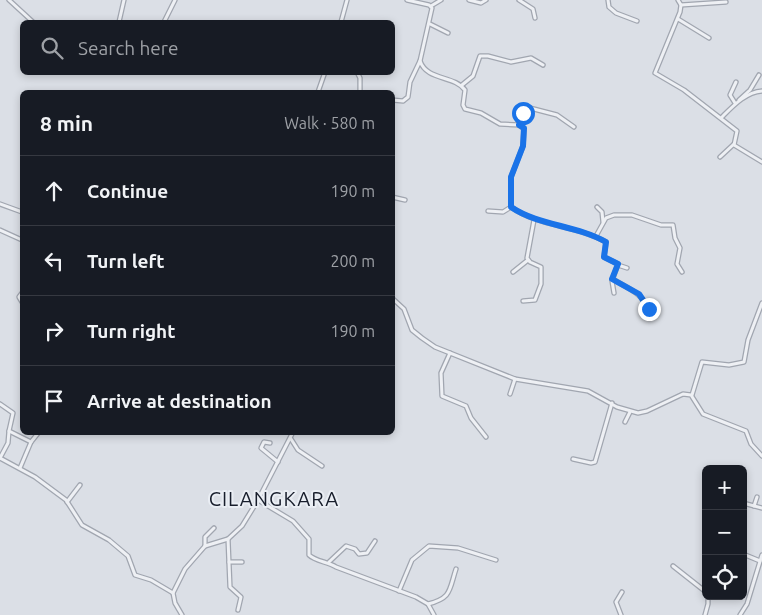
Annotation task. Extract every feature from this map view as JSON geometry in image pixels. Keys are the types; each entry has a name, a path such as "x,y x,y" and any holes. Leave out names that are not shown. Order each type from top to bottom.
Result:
{"street":[{"path":"9,0 31,20"},
{"path":"119,20 124,0"},
{"path":"165,20 175,0"},
{"path":"342,20 347,0"},
{"path":"407,0 431,6 442,0"},
{"path":"469,0 482,3 486,0"},
{"path":"520,0 533,10 535,18"},
{"path":"608,0 609,7 612,10 637,21"},
{"path":"678,0 681,5 678,19 665,46 656,73 680,86 722,117 737,131 734,143 720,157"},
{"path":"681,5 726,2"},
{"path":"395,100 403,101 408,97 410,82 420,61 430,24 431,6"},
{"path":"678,19 709,38"},
{"path":"430,24 448,33"},
{"path":"462,85 471,78 478,58 484,56 511,62 531,58 543,65"},
{"path":"420,61 427,71 462,85 465,90 463,105 465,109 481,113 500,124 519,125 524,128 524,139 511,177 511,207"},
{"path":"319,90 324,75"},
{"path":"358,75 360,90"},
{"path":"722,117 750,90 759,75"},
{"path":"736,82 730,95 736,103"},
{"path":"736,103 755,92 762,91"},
{"path":"519,125 523,113 530,108 557,115 574,127"},
{"path":"734,143 762,162"},
{"path":"395,198 405,200"},
{"path":"0,204 20,211"},
{"path":"488,211 503,212 511,207"},
{"path":"511,207 534,220 596,236 606,242 604,257 618,266 627,268"},
{"path":"597,208 602,212 603,222"},
{"path":"596,236 603,222 609,216 642,217 661,225 674,225 675,238 680,248 677,264 682,272"},
{"path":"512,272 528,260 534,220"},
{"path":"0,230 20,239"},
{"path":"523,300 535,300 542,277 541,267 528,260"},
{"path":"614,293 612,279 618,266"},
{"path":"612,279 639,294 647,303 650,314"},
{"path":"395,301 404,309 415,333 435,347 514,378 588,391 630,412 643,412 678,396 692,395"},
{"path":"762,303 748,340 744,362 729,366 702,362 692,395 703,414 746,431 751,444 762,456"},
{"path":"450,353 441,373 442,396 466,406 471,418 486,437"},
{"path":"510,394 514,378"},
{"path":"573,459 591,463 595,462 612,403"},
{"path":"0,404 13,413 8,443 0,458 41,480 68,502 82,525 109,540 128,556 135,575 151,580 173,593"},
{"path":"625,422 630,412"},
{"path":"9,431 31,442"},
{"path":"20,468 31,442 37,435"},
{"path":"182,615 175,603 173,593 185,569 205,546 228,539 247,518 292,435"},
{"path":"290,438 298,450 322,466"},
{"path":"270,443 264,442 261,448 278,462"},
{"path":"68,502 80,485"},
{"path":"754,506 757,497"},
{"path":"258,500 293,521 309,539 309,556 329,562 336,567 428,604 443,599 450,592 456,570"},
{"path":"747,504 762,508"},
{"path":"205,546 205,537 214,528"},
{"path":"228,539 230,587 241,597 238,610"},
{"path":"329,562 339,556 346,546 355,549 359,554 367,553 375,541"},
{"path":"399,591 412,560 428,546 458,548 496,560"},
{"path":"745,555 760,561"},
{"path":"740,615 747,604 762,555"},
{"path":"229,562 242,562"},
{"path":"673,566 702,589"},
{"path":"621,615 616,602 622,592"},
{"path":"705,615 708,600"},
{"path":"428,604 431,614"}],"district":[{"name":"CILANGKARA","path":"274,498"}],"route":[{"path":"523,113 519,125 524,128 525,134 521,152 511,177 511,207 534,220 596,236 606,242 603,254 605,259 618,264 612,279 644,298 649,309"}]}
